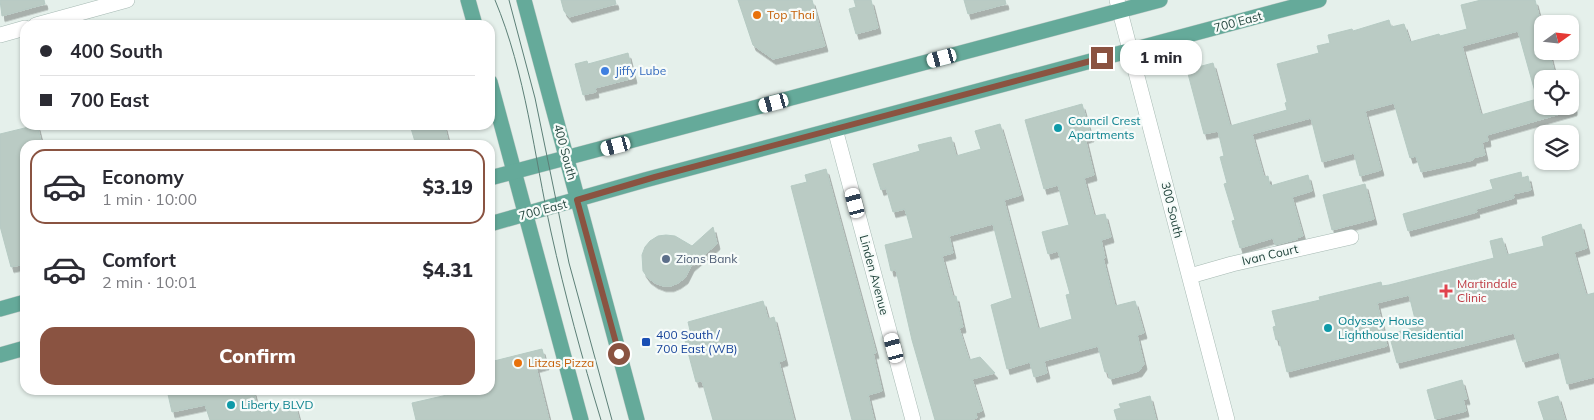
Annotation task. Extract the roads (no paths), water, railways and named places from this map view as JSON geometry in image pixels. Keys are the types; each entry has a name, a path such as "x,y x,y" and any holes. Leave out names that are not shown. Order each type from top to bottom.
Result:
{"main road":[{"path":"468,0 474,20"},
{"name":"400 South","path":"524,0 637,420"},
{"path":"495,177 1118,5 1160,0"},
{"name":"700 East","path":"495,223 652,178 1319,0"},
{"path":"495,101 581,420"},
{"path":"0,309 20,303"},
{"path":"0,355 20,349"}],"street":[{"path":"54,20 127,0"},
{"name":"300 South","path":"1118,5 1227,420"},
{"path":"0,35 20,29"},
{"name":"Linden Avenue","path":"835,129 914,420"},
{"name":"Ivan Court","path":"1190,276 1232,264 1351,237"}],"tram line":[{"path":"495,0 506,28 522,86 556,256 601,420"},
{"path":"509,0 535,98 569,263 612,420"}],"place":[{"name":"Top Thai","path":"757,15"},
{"name":"Jiffy Lube","path":"605,71"},
{"name":"Council Crest Apartments","path":"1058,128"},
{"name":"Zions Bank","path":"666,259"},
{"name":"Martindale Clinic","path":"1446,291"},
{"name":"Odyssey House Lighthouse Residential","path":"1328,328"},
{"name":"400 South / 700 East (WB)","path":"646,342"},
{"name":"Litzas Pizza","path":"518,363"},
{"name":"Liberty BLVD","path":"231,405"}]}
